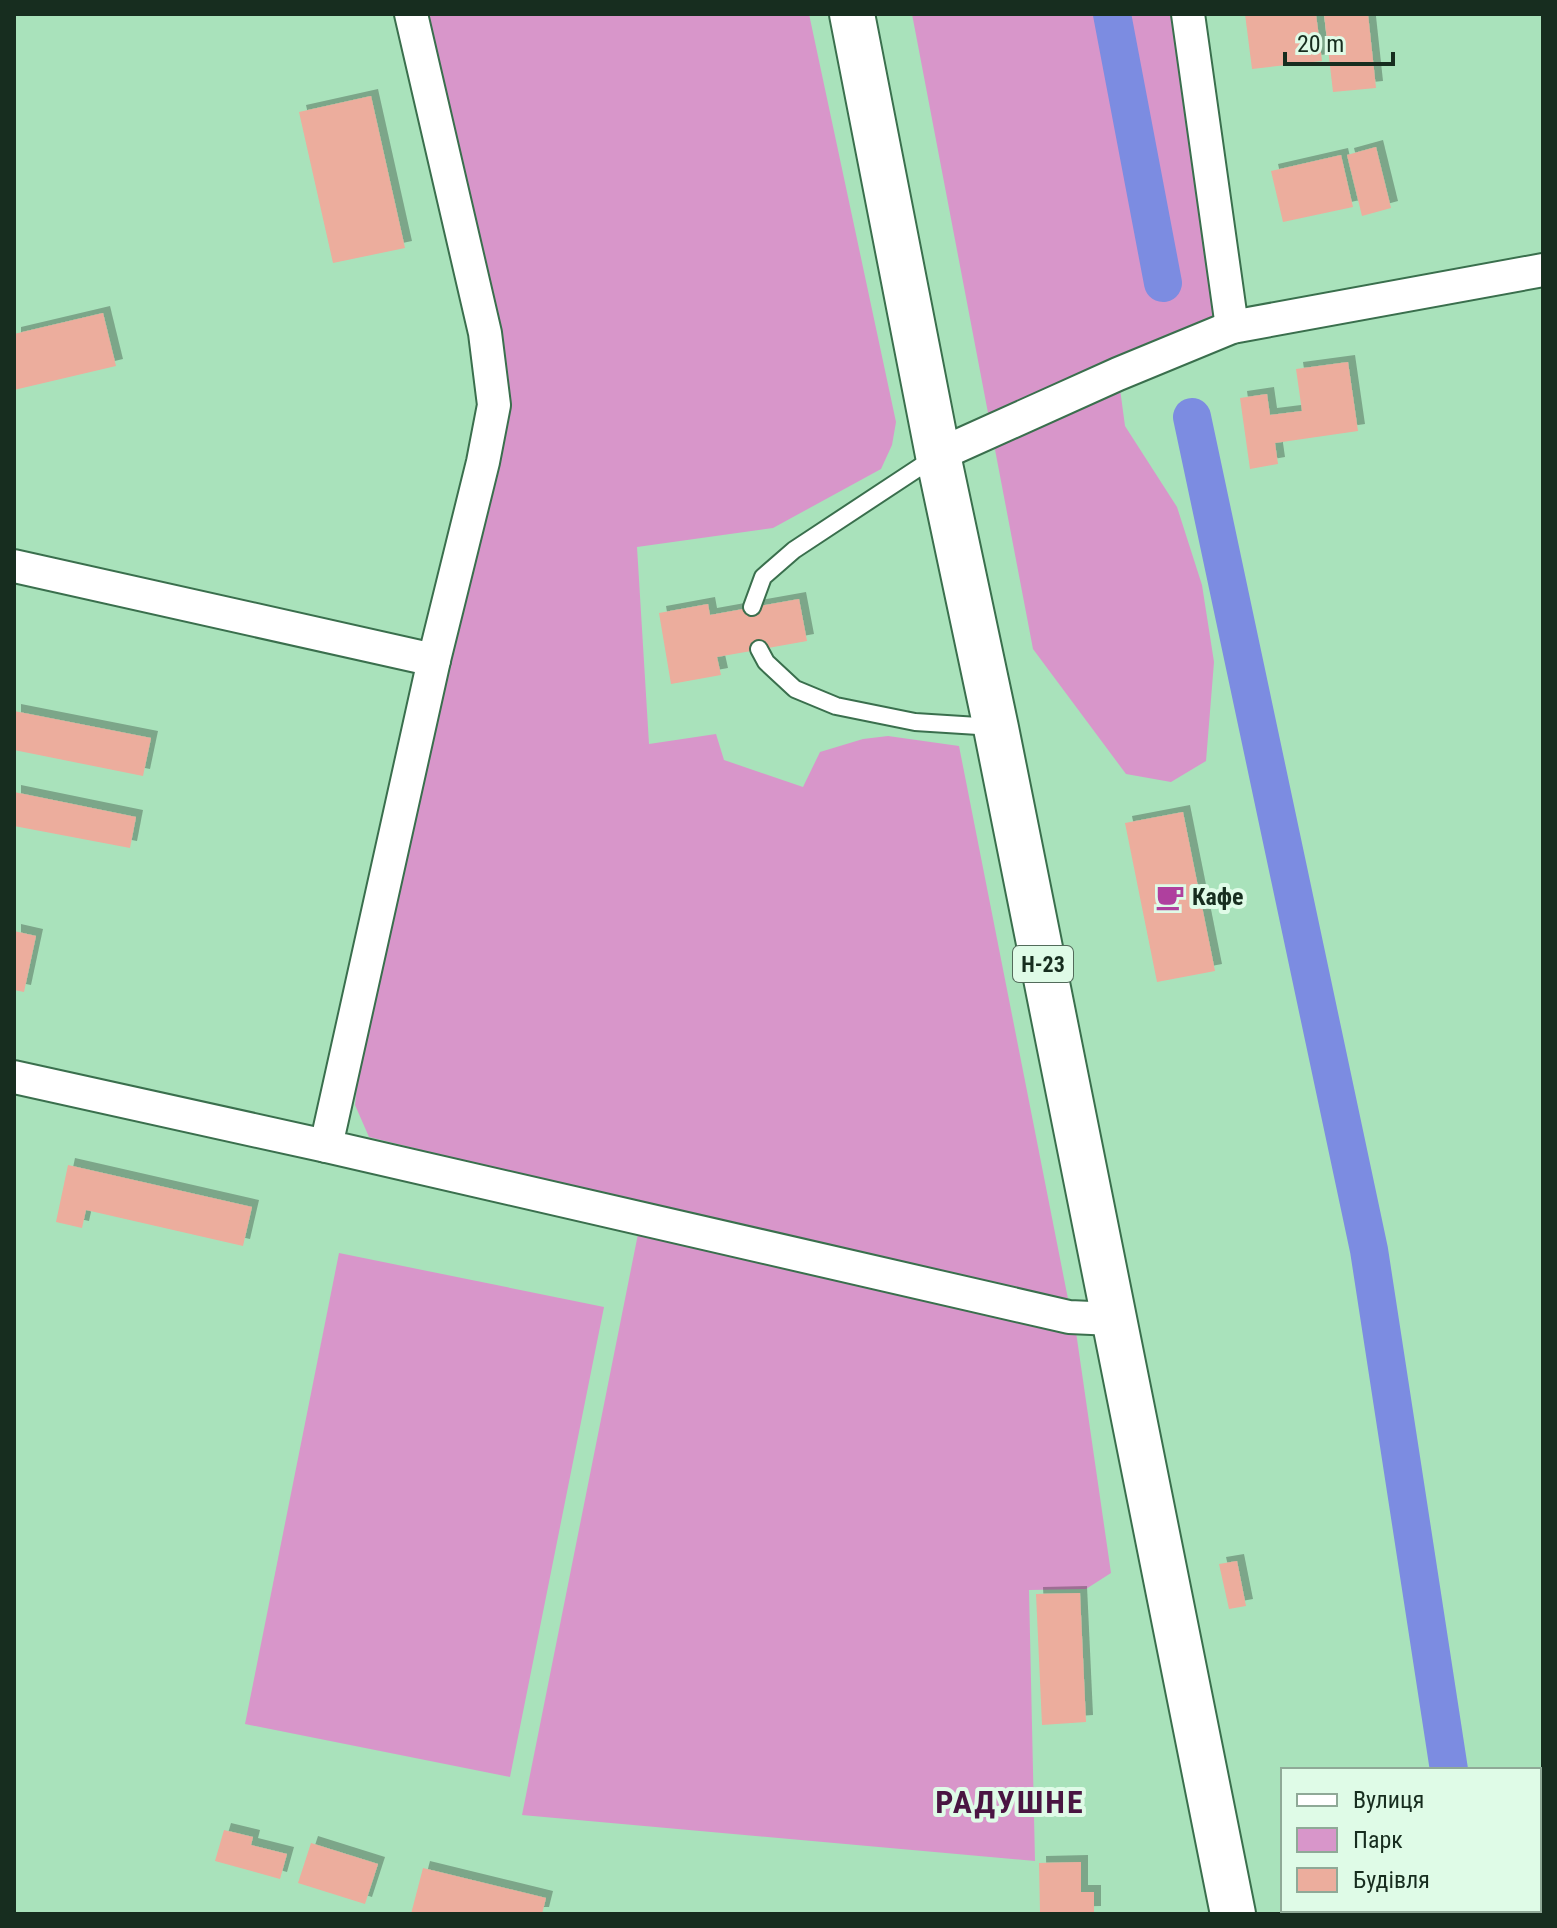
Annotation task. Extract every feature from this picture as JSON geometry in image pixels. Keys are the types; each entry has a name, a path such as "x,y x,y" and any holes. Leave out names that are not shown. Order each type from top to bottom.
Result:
{"main road":[{"name":"Н-23","path":"852,14 1233,1914"}],"street":[{"path":"326,1146 494,405 485,333 411,14"},
{"path":"1188,14 1232,327"},
{"path":"938,455 1118,374 1232,327 1543,270"},
{"path":"14,566 434,660"},
{"path":"14,1077 1069,1317 1114,1319"}],"lane":[{"path":"752,607 763,577 794,550 938,455"},
{"path":"759,649 766,662 795,689 836,706 915,722 996,728"}],"green space":[{"path":"425,14 809,14 896,422 892,445 881,469 773,528 637,547 649,744 716,734 724,760 803,787 820,752 863,739 888,736 959,746 1069,1304 713,1222 369,1137 355,1105 359,1065 493,462"},
{"path":"912,14 1188,14 1232,327 1118,374 1125,426 1177,507 1202,585 1214,662 1206,761 1171,782 1126,774 1033,649"},
{"path":"638,1234 1076,1332 1111,1573 1086,1589 1029,1590 1035,1861 522,1815"},
{"path":"339,1253 604,1307 510,1777 245,1724"}],"building":[{"path":"1245,14 1316,14 1322,61 1252,69"},
{"path":"1324,14 1368,14 1376,88 1333,92"},
{"path":"371,96 405,248 333,263 299,112"},
{"path":"1376,147 1391,208 1362,216 1347,155"},
{"path":"1341,155 1353,207 1283,222 1271,171"},
{"path":"103,313 116,366 14,390 14,334"},
{"path":"1348,362 1358,431 1275,443 1278,464 1250,469 1240,398 1267,394 1270,415 1302,411 1296,369"},
{"path":"799,599 807,641 717,657 721,675 671,684 659,613 708,604 710,615"},
{"path":"14,711 151,738 143,776 14,750"},
{"path":"14,792 136,817 130,848 14,826"},
{"name":"Кафе","path":"1183,812 1215,971 1157,982 1125,823"},
{"path":"14,931 36,936 24,992 14,990"},
{"path":"68,1165 252,1207 243,1246 86,1210 82,1228 56,1222"},
{"path":"1237,1561 1246,1606 1229,1609 1219,1564"},
{"path":"1080,1593 1086,1722 1042,1725 1036,1594"},
{"path":"224,1830 253,1837 251,1845 287,1854 280,1879 215,1861"},
{"path":"311,1843 378,1864 365,1904 298,1883"},
{"path":"1081,1862 1081,1892 1094,1892 1094,1913 1040,1914 1039,1863"},
{"path":"423,1868 546,1898 542,1914 411,1914"}],"waterway":[{"path":"1112,14 1163,283"},
{"path":"1192,417 1369,1250 1449,1768"}],"place":[{"name":"Кафе","path":"1170,897"}],"district":[{"name":"РАДУШНЕ","path":"1010,1802"}]}
